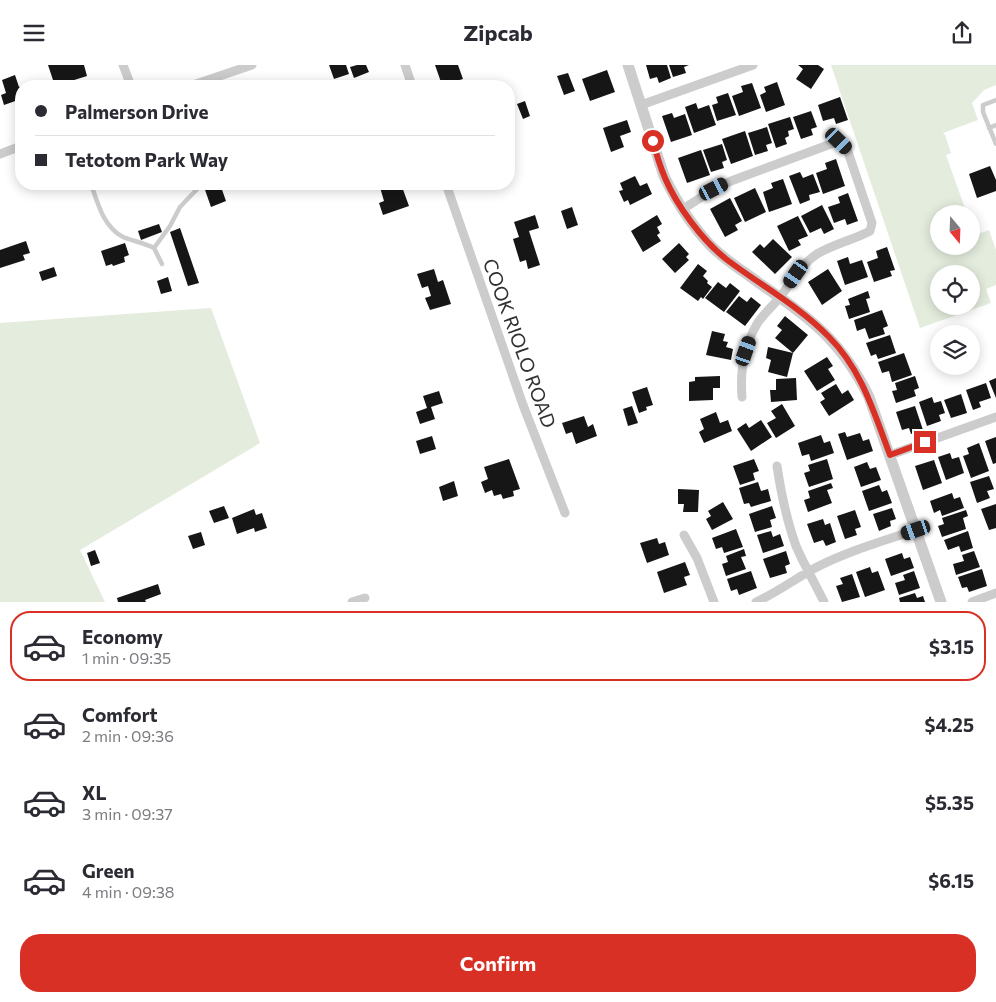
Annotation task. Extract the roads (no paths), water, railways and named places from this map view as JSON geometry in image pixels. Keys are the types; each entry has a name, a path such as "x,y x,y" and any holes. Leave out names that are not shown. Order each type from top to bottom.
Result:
{"street":[{"path":"123,65 129,80"},
{"path":"216,80 252,65"},
{"path":"404,65 410,80"},
{"path":"628,65 664,176 683,209 710,245 725,259 780,297 830,338 860,378 890,455 941,602"},
{"path":"641,105 753,65"},
{"path":"683,209 714,189 731,181 839,141 847,149 872,223 870,231 817,255 801,269 758,322 750,337 742,367 742,397"},
{"path":"0,154 15,149"},
{"name":"COOK RIOLO ROAD","path":"448,190 523,405 565,513"},
{"path":"890,455 996,417"},
{"path":"778,466 780,484 792,534 824,602"},
{"path":"756,602 840,557 916,530"},
{"path":"684,535 697,558 714,602"},
{"path":"972,602 996,593"},
{"path":"352,602 365,598"}],"lane":[{"path":"996,100 983,105 983,112 996,144"},
{"path":"989,128 996,125"},
{"path":"92,190 102,215 112,230 154,248 162,264"},
{"path":"154,248 180,207 196,190"}]}
